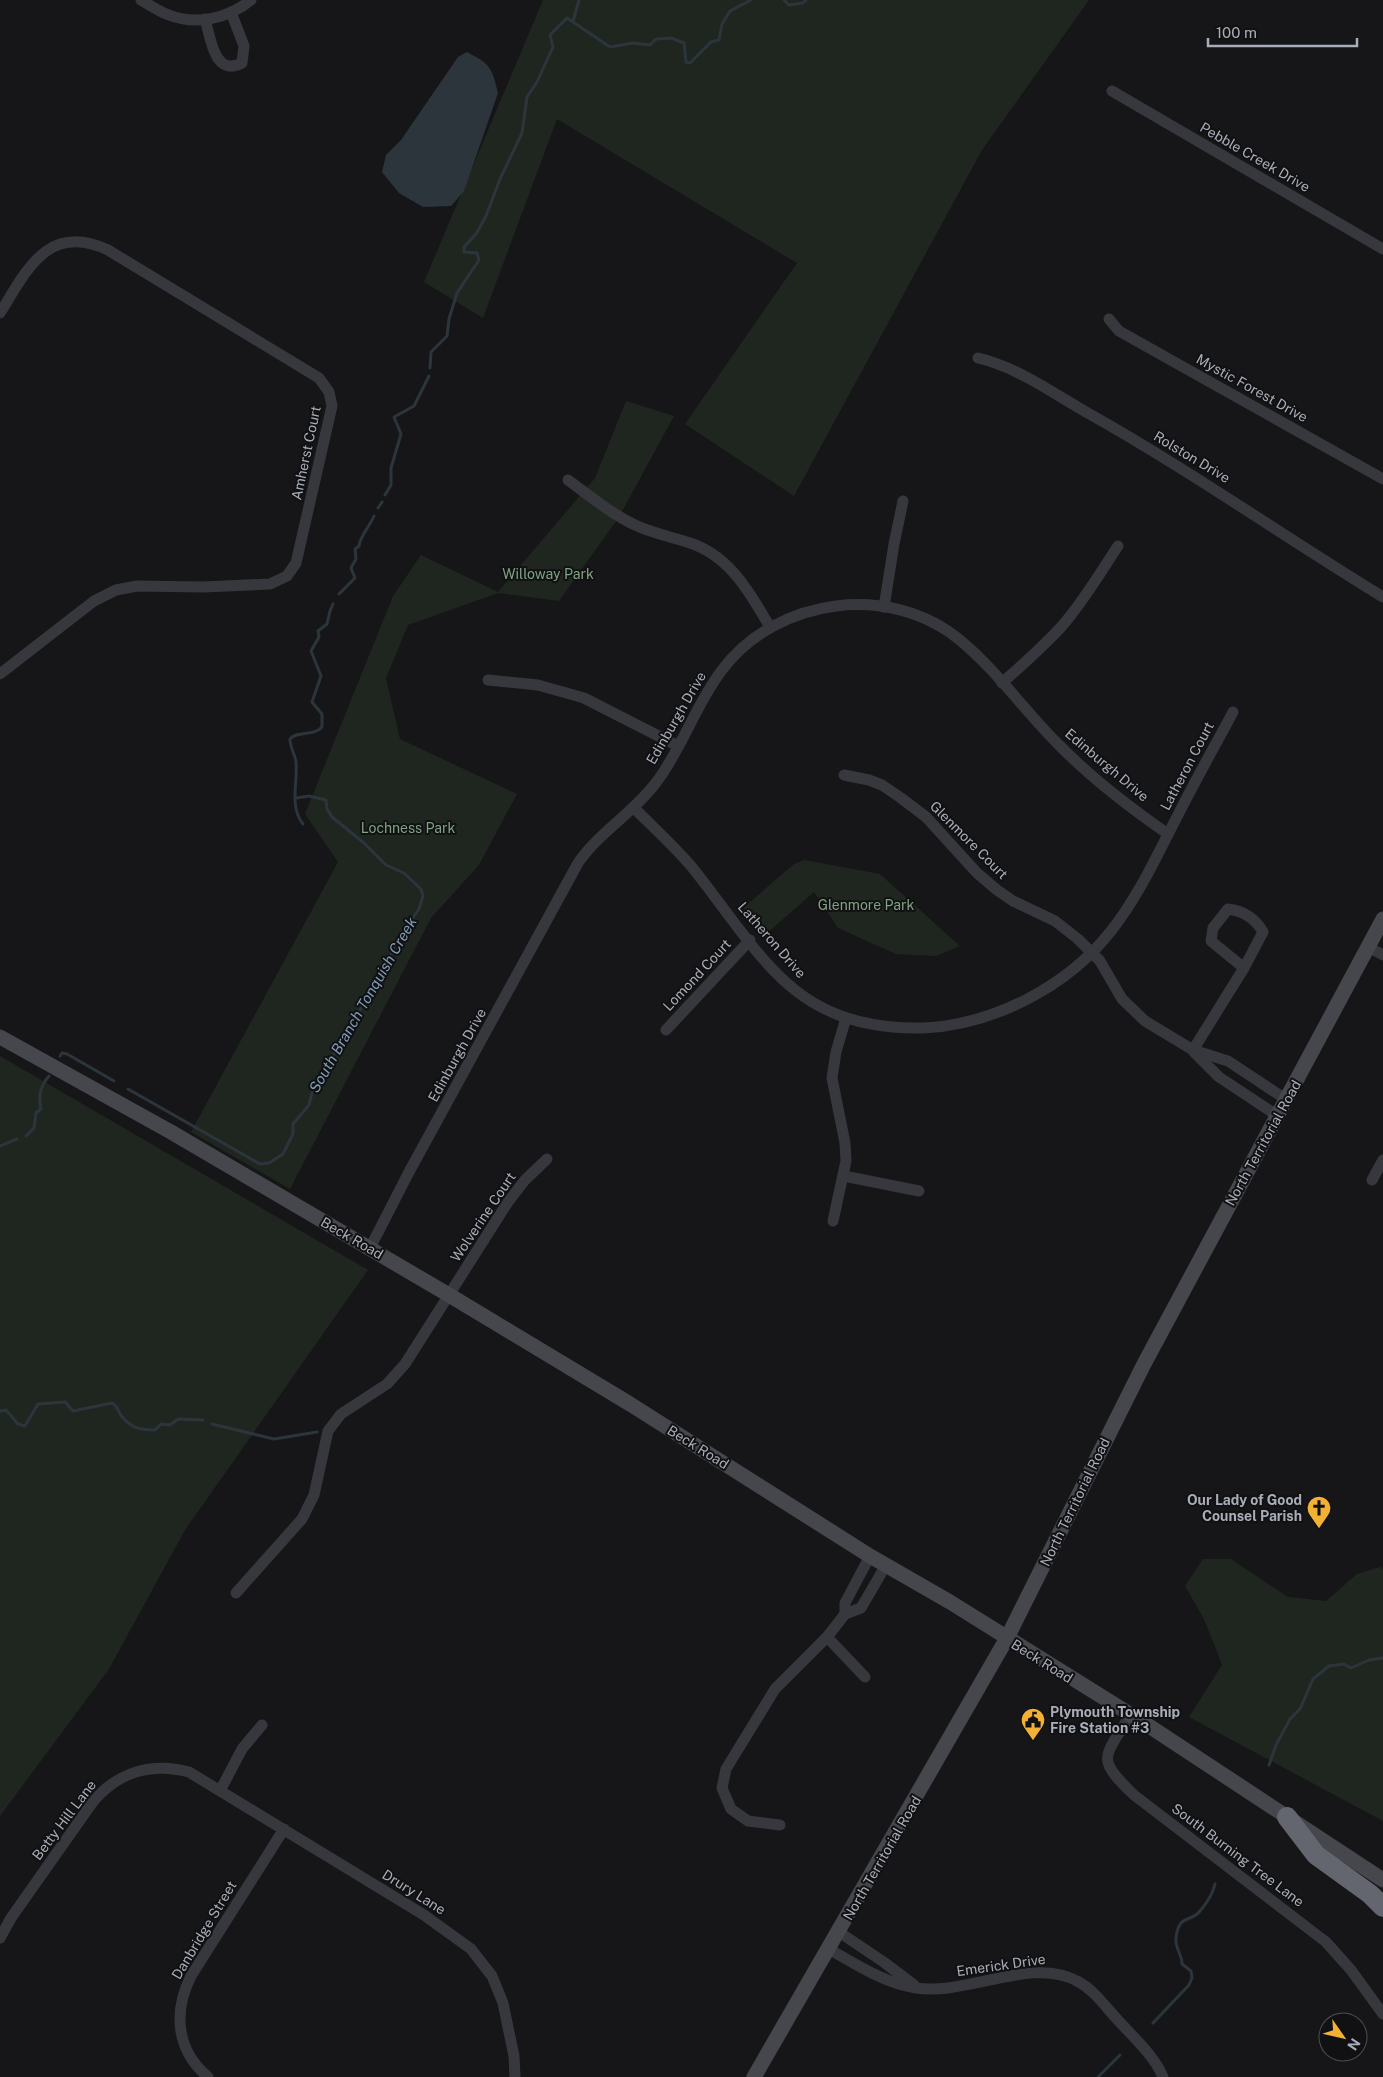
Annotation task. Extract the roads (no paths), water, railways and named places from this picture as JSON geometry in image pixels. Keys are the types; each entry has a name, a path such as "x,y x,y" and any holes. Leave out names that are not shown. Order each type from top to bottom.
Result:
{"highway":[{"path":"1287,1817 1316,1855 1370,1894 1383,1906"}],"main road":[{"name":"North Territorial Road","path":"754,2077 839,1932 1006,1638 1144,1364 1382,924"},
{"name":"Beck Road","path":"0,1037 171,1132 370,1248 648,1415 870,1556 1130,1715 1383,1880"}],"street":[{"path":"141,0 170,16 205,19 231,12 251,0"},
{"path":"205,19 216,58 223,66 233,67 242,63 244,46 231,12"},
{"name":"Pebble Creek Drive","path":"1112,91 1383,250"},
{"name":"Amherst Court","path":"0,313 29,268 44,252 66,241 89,243 108,250 319,378 329,392 332,406 296,563 287,576 270,584 138,586 116,590 94,601 1,672"},
{"name":"Mystic Forest Drive","path":"1109,319 1119,331 1383,479"},
{"name":"Rolston Drive","path":"978,358 1000,363 1190,472 1383,597"},
{"path":"568,480 619,517 643,528 692,543 717,557 743,582 770,627"},
{"path":"884,607 903,501"},
{"path":"1002,683 1035,654 1062,626 1080,603 1118,546"},
{"name":"Edinburgh Drive","path":"370,1248 578,863 591,846 634,808 659,779 721,671 742,648 770,627 796,615 826,607 857,605 884,607 918,617 946,630 974,652 1074,759 1168,834"},
{"path":"488,680 538,685 584,698 678,746"},
{"name":"Latheron Court","path":"1168,834 1233,712"},
{"name":"Glenmore Court","path":"844,775 869,780 882,785 926,817 977,873 997,890 1055,922 1093,952 1130,1009 1144,1022 1193,1050"},
{"name":"Latheron Drive","path":"634,808 690,865 775,972 795,990 822,1007 846,1018 880,1026 912,1028 944,1026 978,1018 1009,1007 1042,991 1093,952 1128,907 1168,834"},
{"path":"1193,1050 1244,968 1263,932 1257,921 1237,910 1228,909 1213,928 1211,941 1244,968"},
{"name":"Lomond Court","path":"666,1030 750,940"},
{"path":"1368,947 1383,955"},
{"path":"833,1221 844,1176 845,1142 834,1098 832,1078 836,1052 846,1018"},
{"path":"1193,1050 1228,1061 1287,1100"},
{"path":"1193,1050 1219,1077 1278,1116"},
{"name":"Wolverine Court","path":"236,1593 302,1518 314,1494 328,1431 341,1414 387,1384 405,1364 508,1202 525,1180 546,1159"},
{"path":"1372,1180 1383,1160"},
{"path":"844,1176 919,1191"},
{"path":"845,1614 845,1603 870,1556"},
{"path":"780,1825 748,1821 731,1809 722,1788 723,1775 775,1689 827,1637 845,1614 861,1608 886,1565"},
{"path":"827,1637 865,1677"},
{"name":"South Burning Tree Lane","path":"1130,1715 1108,1751 1107,1763 1114,1776 1134,1795 1326,1942 1351,1970 1383,2014"},
{"path":"221,1789 242,1749 262,1724"},
{"name":"Betty Hill Lane","path":"0,1938 11,1918 92,1803 117,1779 146,1768 174,1768 201,1777 221,1789"},
{"name":"Drury Lane","path":"221,1789 424,1916 459,1939 478,1957 497,1986 507,2014 515,2077"},
{"name":"Danbridge Street","path":"208,2077 191,2060 184,2048 180,2020 183,1997 191,1976 284,1829"},
{"path":"839,1932 885,1963 917,1988"},
{"name":"Emerick Drive","path":"829,1949 884,1980 917,1988 955,1987 1043,1973 1068,1977 1078,1981 1094,1994 1156,2063 1163,2077"}],"waterway":[{"path":"573,21 579,0"},
{"name":"South Branch Tonquish Creek","path":"430,368 431,352 447,336 449,319 457,293 479,260 477,253 464,252 464,247 476,234 486,216 500,179 522,133 527,97 537,82 553,47 550,35 567,18 610,47 633,43 650,45 656,39 671,38 684,43 686,62 690,63 711,42 719,40 722,24 730,11 751,0"},
{"name":"South Branch Tonquish Creek","path":"784,0 789,5 803,3 806,0"},
{"name":"South Branch Tonquish Creek","path":"385,495 391,485 391,468 401,434 394,417 414,406 429,376"},
{"name":"South Branch Tonquish Creek","path":"378,508 382,502"},
{"name":"South Branch Tonquish Creek","path":"339,594 355,578 351,568 356,559 355,549 359,546 361,538 374,516"},
{"name":"South Branch Tonquish Creek","path":"303,824 296,810 296,762 290,739 293,736 314,732 322,727 322,714 312,702 321,676 311,651 319,637 318,631 327,624 333,604"},
{"name":"South Branch Tonquish Creek","path":"128,1089 260,1164 269,1163 283,1154 293,1134 293,1124 309,1105 312,1093 323,1079 340,1041 367,999 373,983 386,968 397,940 419,909 423,896 421,889 404,873 386,865 364,843 332,817 327,809 326,800 309,796 296,798"},
{"name":"South Branch Tonquish Creek","path":"60,1056 62,1053 67,1054 114,1081"},
{"name":"South Branch Tonquish Creek","path":"26,1136 34,1128 36,1113 41,1109 41,1091 49,1076"},
{"name":"South Branch Tonquish Creek","path":"0,1146 17,1139"},
{"path":"0,1411 6,1410 18,1424 25,1426 38,1404 65,1402 73,1411 112,1403 127,1422 134,1427 146,1430 155,1430 161,1424 170,1425 178,1419 203,1420"},
{"path":"212,1424 274,1439 317,1432"},
{"path":"1269,1765 1276,1745 1290,1719 1300,1709 1313,1679 1329,1666 1344,1664 1351,1668 1369,1660 1383,1658"},
{"path":"1153,2023 1189,1985 1192,1978 1191,1971 1182,1964 1176,1942 1178,1930 1183,1922 1197,1915 1211,1895 1215,1884"},
{"path":"1098,2077 1120,2055"}],"place":[{"name":"Our Lady of Good Counsel Parish","path":"1319,1529"},
{"name":"Plymouth Township Fire Station #3","path":"1033,1741"}],"park label":[{"name":"Willoway Park","path":"548,574"},
{"name":"Lochness Park","path":"408,828"},
{"name":"Glenmore Park","path":"866,905"}]}
